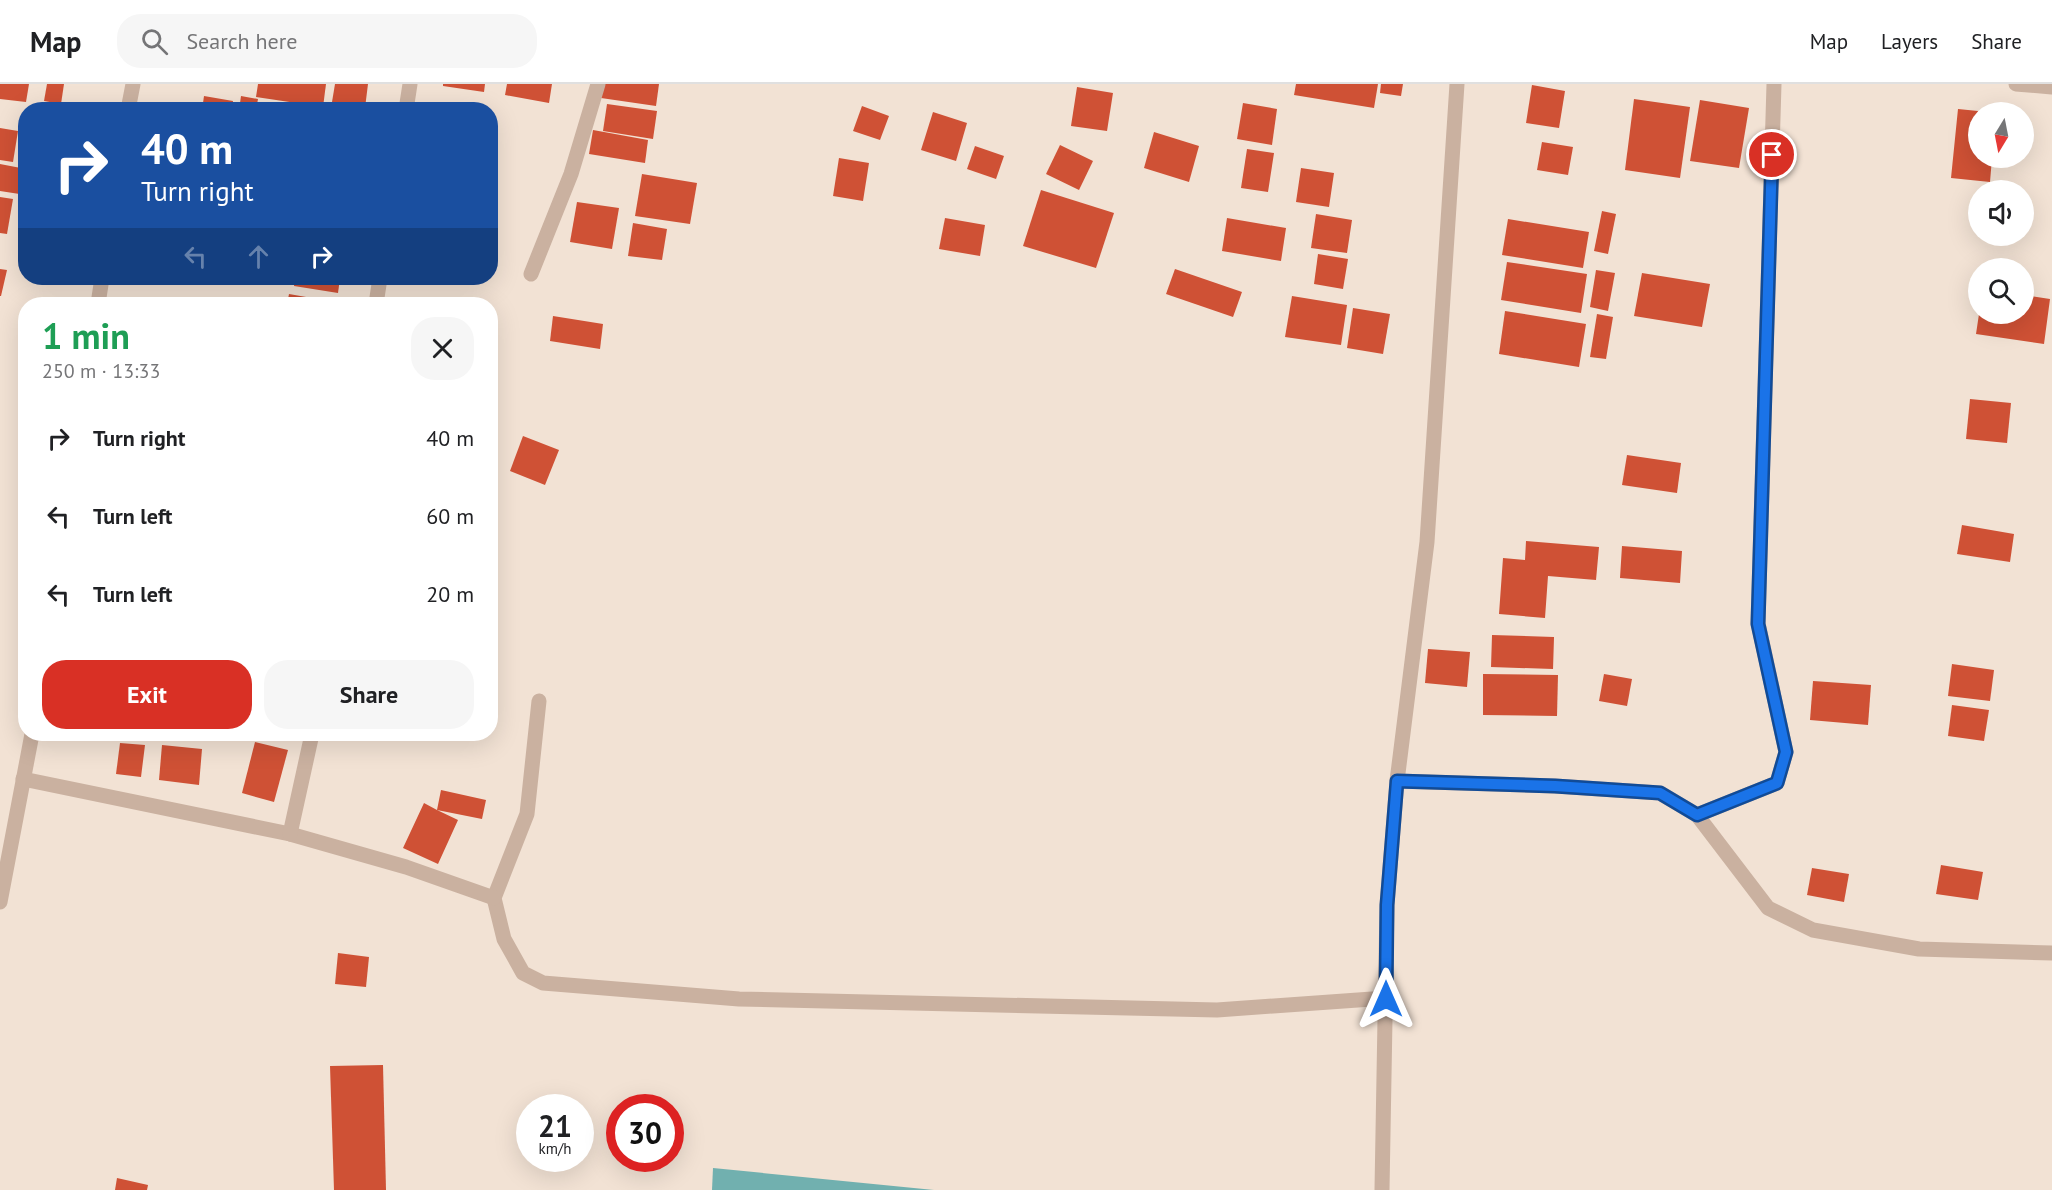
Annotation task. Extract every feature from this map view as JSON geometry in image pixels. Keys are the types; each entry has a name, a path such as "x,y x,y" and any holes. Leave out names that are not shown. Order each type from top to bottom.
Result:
{"street":[{"path":"130,102 133,84"},
{"path":"407,102 410,84"},
{"path":"531,274 571,174 597,84"},
{"path":"1382,1190 1387,905 1397,781 1426,542 1457,84"},
{"path":"1697,815 1777,783 1786,752 1758,624 1774,84"},
{"path":"2016,84 2052,87"},
{"path":"539,701 527,814 494,898 504,939 523,974 543,983 739,999 1217,1010 1386,999"},
{"path":"0,903 31,741"},
{"path":"290,834 310,741"},
{"path":"23,779 290,834 406,867 494,898"},
{"path":"1397,781 1555,786 1660,793 1697,815 1768,908 1813,930 1919,949 2052,953"}],"water":[{"path":"713,1168 934,1190 712,1190"}],"building":[{"path":"0,84 29,84 26,102 0,99"},
{"path":"47,84 64,84 61,102 44,101"},
{"path":"258,84 326,84 324,102 290,102 256,97"},
{"path":"335,84 368,84 366,102 332,102"},
{"path":"443,84 485,84 484,92 443,86"},
{"path":"507,84 552,84 549,103 505,95"},
{"path":"603,84 659,84 656,106 601,98"},
{"path":"1296,84 1378,84 1374,108 1294,95"},
{"path":"1381,84 1403,84 1401,96 1380,93"},
{"path":"1532,85 1565,91 1559,128 1526,123"},
{"path":"1077,87 1113,93 1107,131 1071,126"},
{"path":"204,96 233,101 233,102 203,102"},
{"path":"241,96 258,99 257,102 240,102"},
{"path":"1634,99 1690,107 1680,178 1625,170"},
{"path":"1700,100 1749,108 1739,168 1690,161"},
{"path":"1243,103 1277,109 1272,145 1237,139"},
{"path":"607,104 657,111 653,139 603,131"},
{"path":"862,106 889,116 880,140 853,131"},
{"path":"1958,109 1968,110 1968,168 1991,168 1990,180 1951,178"},
{"path":"933,112 967,123 956,161 921,150"},
{"path":"0,128 18,131 13,162 0,160"},
{"path":"593,130 648,140 645,163 589,154"},
{"path":"1154,132 1199,146 1189,182 1144,168"},
{"path":"1542,142 1573,147 1568,175 1537,170"},
{"path":"1060,145 1093,161 1079,190 1046,174"},
{"path":"975,146 1004,156 996,179 967,169"},
{"path":"1247,149 1274,153 1268,192 1241,188"},
{"path":"839,158 869,163 863,201 833,196"},
{"path":"0,164 18,167 18,194 0,191"},
{"path":"1301,168 1334,173 1329,207 1296,202"},
{"path":"642,174 697,183 690,224 635,216"},
{"path":"1041,190 1114,213 1096,268 1023,246"},
{"path":"0,197 13,199 7,234 0,233"},
{"path":"577,202 619,208 612,249 570,242"},
{"path":"1602,211 1616,214 1608,254 1594,251"},
{"path":"1316,214 1352,220 1347,253 1311,248"},
{"path":"945,218 985,225 980,256 939,249"},
{"path":"1227,218 1286,228 1281,261 1222,251"},
{"path":"1508,219 1589,232 1583,268 1502,255"},
{"path":"633,223 667,229 662,260 628,256"},
{"path":"1318,254 1348,259 1343,289 1314,284"},
{"path":"1507,262 1587,274 1581,313 1501,300"},
{"path":"0,269 7,270 1,296 0,296"},
{"path":"1175,269 1242,292 1233,317 1166,294"},
{"path":"1596,270 1615,273 1608,311 1590,307"},
{"path":"1642,273 1710,284 1702,327 1634,316"},
{"path":"294,285 339,285 338,293"},
{"path":"289,294 306,297 288,297"},
{"path":"1292,296 1347,305 1341,345 1285,337"},
{"path":"2034,297 2050,299 2044,344 1976,334 1978,324 2034,324"},
{"path":"1353,308 1390,314 1383,354 1347,348"},
{"path":"1505,311 1586,324 1579,367 1499,354"},
{"path":"1597,314 1613,317 1606,359 1590,357"},
{"path":"553,316 603,324 600,349 550,341"},
{"path":"1970,399 2011,403 2007,443 1966,439"},
{"path":"523,436 559,450 545,485 510,471"},
{"path":"1627,455 1681,463 1677,493 1622,485"},
{"path":"1962,525 2014,534 2010,562 1957,554"},
{"path":"1526,541 1599,547 1596,580 1548,576 1545,618 1499,614 1503,558 1525,560"},
{"path":"1622,546 1682,551 1680,583 1620,578"},
{"path":"1492,635 1554,637 1553,669 1491,667"},
{"path":"1428,649 1470,652 1467,687 1425,683"},
{"path":"1952,664 1994,670 1990,701 1948,696"},
{"path":"1483,674 1558,675 1557,716 1483,715"},
{"path":"1604,674 1632,679 1627,706 1599,701"},
{"path":"1813,681 1871,685 1868,725 1810,720"},
{"path":"1952,705 1989,710 1984,741 1948,736"},
{"path":"255,742 288,750 274,802 242,793"},
{"path":"120,743 145,745 141,777 116,774"},
{"path":"162,745 202,749 199,785 159,780"},
{"path":"441,790 486,800 482,819 437,810"},
{"path":"424,803 458,820 438,864 403,848"},
{"path":"1941,865 1983,872 1978,900 1936,894"},
{"path":"1812,868 1849,874 1844,902 1807,895"},
{"path":"338,953 369,957 366,987 335,984"},
{"path":"383,1065 386,1190 334,1190 330,1066"},
{"path":"117,1178 148,1185 147,1190 115,1190"}],"route":[{"path":"1386,999 1387,905 1397,781 1555,786 1660,793 1697,815 1777,783 1786,752 1758,624 1772,155"}]}
